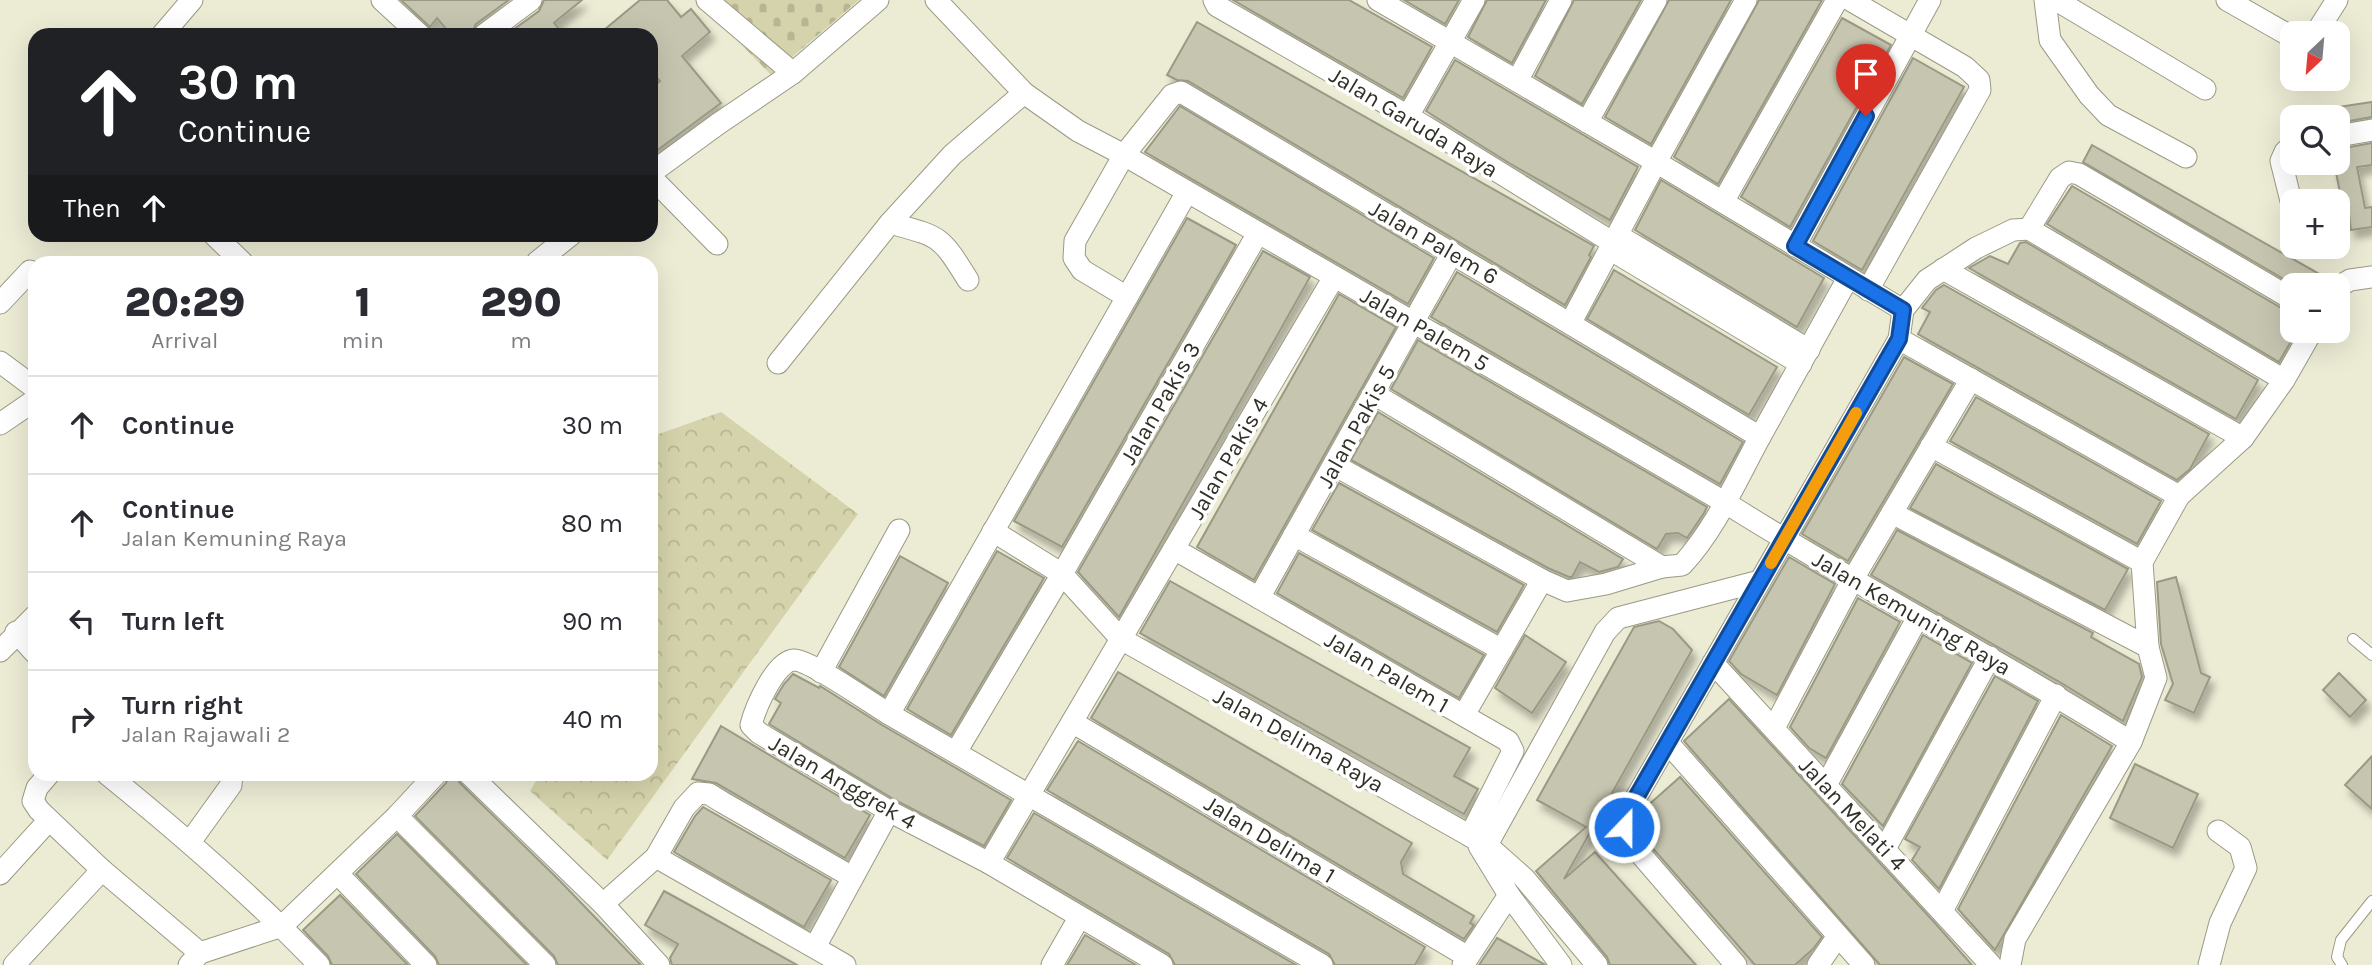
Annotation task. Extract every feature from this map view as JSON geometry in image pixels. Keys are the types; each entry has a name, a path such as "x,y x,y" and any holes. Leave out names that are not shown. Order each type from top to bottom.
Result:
{"street":[{"path":"168,28 192,0"},
{"path":"382,0 412,28"},
{"path":"493,28 531,0"},
{"path":"707,0 793,73"},
{"path":"658,170 718,124 793,73 878,0"},
{"name":"Jalan Palem 5","path":"936,0 1024,93 1077,131 1124,155 1726,503 1784,540"},
{"name":"Jalan Garuda Raya","path":"1214,0 1217,6 1408,116 1805,357"},
{"path":"1379,0 1903,310"},
{"path":"1408,116 1474,0"},
{"path":"1517,81 1560,0"},
{"path":"1587,122 1656,0"},
{"path":"1571,322 1746,0"},
{"path":"1723,202 1837,0"},
{"path":"1850,0 1965,67 1979,80 1980,90 1868,290"},
{"path":"1795,246 1930,0"},
{"path":"2045,0 2050,40 2089,95 2108,115 2186,157"},
{"path":"2056,0 2205,89"},
{"path":"2227,0 2280,30"},
{"path":"2324,21 2337,0"},
{"name":"Jalan Palem 6","path":"1124,155 1172,95 1181,92 1760,437"},
{"path":"778,363 890,223 952,155 1024,93"},
{"path":"2350,134 2372,130"},
{"path":"1124,155 1075,241 1074,258 1082,270 1127,297"},
{"path":"2029,229 2060,178 2070,172 2079,174 2280,292"},
{"path":"658,182 717,244"},
{"path":"889,714 1187,192"},
{"path":"890,223 929,233 939,239 948,247 968,280"},
{"path":"1736,965 1631,842 1624,827 1626,815 1899,339 1903,310 1927,280 1976,248 2014,230 2029,229 2284,380"},
{"name":"Jalan Pakis 3","path":"956,752 1258,233"},
{"path":"222,242 236,256"},
{"path":"553,256 565,242"},
{"name":"Jalan Pakis 5","path":"1259,598 1452,253"},
{"path":"1943,269 2243,438"},
{"path":"0,303 28,273"},
{"name":"Jalan Pakis 4","path":"989,863 1334,277"},
{"path":"2350,282 2372,277"},
{"path":"1334,465 1567,592 1606,584 1662,567 1682,565 1695,551 1726,503 1848,278"},
{"path":"1899,339 2179,495"},
{"path":"2010,965 2015,939 2131,742 2155,678 2148,648 2142,562 2179,495 2243,438 2284,380 2305,343"},
{"path":"0,362 28,383"},
{"path":"1773,728 1853,579 1971,379"},
{"path":"1374,394 1662,567"},
{"path":"0,424 28,405"},
{"path":"1931,446 2142,562"},
{"path":"1892,513 2148,648"},
{"path":"821,672 899,530"},
{"name":"Jalan Delima Raya","path":"993,531 1062,574 1121,639 1479,844 1524,878 1597,965"},
{"path":"1294,535 1502,650"},
{"name":"Jalan Kemuning Raya","path":"1784,540 2056,695 2131,742"},
{"name":"Jalan Palem 1","path":"1174,549 1508,741 1513,751 1479,844"},
{"path":"1464,715 1542,580"},
{"path":"1560,964 1508,895 1479,844 1605,632 1618,618 1760,580"},
{"path":"1826,785 1918,617"},
{"path":"0,651 28,622"},
{"path":"16,632 28,645"},
{"path":"1885,849 1990,657"},
{"name":"Jalan Anggrek 4","path":"1162,965 989,863 889,811 759,733 751,725 757,705 776,673 786,662 797,660 821,672 1322,965"},
{"name":"Jalan Melati 4","path":"1713,663 1991,965"},
{"path":"1942,911 2056,695"},
{"name":"Jalan Delima 1","path":"1072,722 1466,961"},
{"path":"1668,743 1864,965"},
{"path":"43,781 37,788 33,802 195,959 282,926 338,874 430,781"},
{"path":"116,781 190,842 282,926 319,965"},
{"path":"190,842 231,781"},
{"path":"476,781 603,904 659,965"},
{"path":"603,904 656,857 684,808 698,793 709,794 852,877"},
{"path":"815,947 889,811"},
{"path":"397,816 545,965"},
{"path":"0,874 49,820"},
{"path":"2209,965 2220,923 2246,868 2240,847 2218,831"},
{"path":"656,857 845,965"},
{"path":"14,965 102,870"},
{"path":"338,874 426,965"},
{"path":"1466,961 1508,895"},
{"path":"1052,965 1079,918"},
{"path":"1818,965 1838,936"}],"lane":[{"path":"2353,639 2372,654"},
{"path":"2342,965 2337,957 2341,940 2372,901"}],"green space":[{"path":"698,0 859,0 771,75"},
{"path":"721,412 858,514 607,860 530,791 536,781 658,781 658,434"}],"building":[{"path":"401,0 509,0 474,28 445,28 437,18 430,27"},
{"path":"544,0 582,0 554,23 558,28 516,28 539,11"},
{"path":"640,0 667,0 681,17 691,9 710,32 682,56 721,103 658,150 658,28 606,28"},
{"path":"1233,0 1349,0 1432,47 1403,98"},
{"path":"1404,0 1459,0 1445,24"},
{"path":"1487,0 1546,0 1512,63 1468,37"},
{"path":"1574,0 1641,0 1582,104 1535,76"},
{"path":"1669,0 1731,0 1651,144 1605,117"},
{"path":"1759,0 1822,0 1718,184 1674,157"},
{"path":"1842,18 1891,45 1790,227 1741,197"},
{"path":"1197,22 1594,246 1589,255 1591,257 1565,305 1188,81 1167,75"},
{"path":"1913,58 1964,87 1862,270 1813,241"},
{"path":"1455,60 1638,167 1610,220 1509,163 1426,111"},
{"path":"2372,102 2372,117 2350,121 2350,105"},
{"path":"1180,106 1434,258 1408,304 1145,152"},
{"path":"2372,143 2372,165 2357,167 2365,208 2372,207 2372,227 2351,230 2350,189 2339,189 2336,175 2350,175 2350,147"},
{"path":"2092,145 2280,252 2280,259 2293,259 2317,273 2280,273 2280,277 2083,162"},
{"path":"1661,180 1824,278 1797,327 1635,230"},
{"path":"2072,186 2280,307 2280,343 2290,343 2279,362 2047,224"},
{"path":"1187,218 1236,245 1062,547 1014,521"},
{"path":"2026,242 2258,380 2236,419 1969,268 1990,256 2008,264 2020,243"},
{"path":"1263,251 1310,277 1119,617 1078,572"},
{"path":"1614,270 1777,367 1749,415 1587,319"},
{"path":"1457,272 1743,442 1720,484 1431,317"},
{"path":"1944,285 2209,434 2190,469 2177,480 1918,334 1930,312 1922,308 1936,290"},
{"path":"1339,294 1396,327 1254,580 1197,547"},
{"path":"1418,340 1707,507 1704,513 1687,538 1678,533 1666,534 1657,549 1391,389"},
{"path":"1904,357 1953,384 1848,561 1802,534"},
{"path":"1976,397 2161,501 2137,544 1950,441"},
{"path":"1378,412 1623,559 1618,567 1599,572 1580,562 1572,577 1569,577 1351,460"},
{"path":"1936,464 2128,569 2105,610 1910,508"},
{"path":"1339,483 1524,585 1497,632 1312,530"},
{"path":"1897,530 2093,633 2091,637 2139,664 2142,677 2123,721 1871,575"},
{"path":"997,551 1044,578 951,735 907,709"},
{"path":"1299,553 1484,655 1459,698 1277,593"},
{"path":"900,556 948,583 884,696 839,667"},
{"path":"1789,557 1835,584 1777,695 1741,674 1729,661"},
{"path":"2176,577 2201,673 2210,677 2194,713 2165,700 2173,684 2161,644 2157,582"},
{"path":"1170,581 1470,748 1454,776 1478,789 1464,814 1140,633"},
{"path":"1858,598 1900,622 1826,758 1809,748 1790,727"},
{"path":"1659,621 1673,629 1692,650 1564,879 1595,852 1696,965 1610,965 1607,957 1536,871 1586,827 1537,800 1634,627"},
{"path":"1525,635 1566,662 1532,713 1495,688"},
{"path":"1923,635 1972,663 1883,826 1842,784"},
{"path":"1118,672 1412,843 1401,862 1403,874 1474,916 1470,923 1474,925 1464,939 1091,718"},
{"path":"2339,673 2366,700 2350,717 2323,690"},
{"path":"793,674 819,688 820,686 1011,800 984,846 895,800 769,724 781,703 775,699"},
{"path":"1995,676 2038,701 1939,889 1912,860 1920,847 1905,839"},
{"path":"1729,699 1972,965 1880,965 1684,741"},
{"path":"2061,715 2112,746 1995,950 1958,909"},
{"path":"721,726 870,815 845,858 716,783 692,779"},
{"path":"1078,741 1425,947 1415,965 1335,965 1329,954 1047,790"},
{"path":"2372,756 2372,809 2345,785"},
{"path":"2135,764 2198,794 2173,848 2110,818"},
{"path":"1680,777 1822,937 1795,965 1755,965 1642,836 1638,825 1645,808"},
{"path":"459,781 641,965 558,965 554,956 415,816 446,783"},
{"path":"703,807 831,880 804,927 674,852"},
{"path":"1034,813 1296,965 1175,965 1169,954 1007,858"},
{"path":"397,834 527,965 439,965 435,956 356,874"},
{"path":"664,891 797,965 672,965 670,958 678,944 645,925"},
{"path":"340,895 408,965 332,965 328,956 303,930"},
{"path":"1085,935 1136,965 1067,965"},
{"path":"1497,938 1544,964 1545,965 1479,965"}],"slow traffic":[{"path":"1771,563 1856,413"}],"route":[{"path":"1624,827 1626,815 1899,339 1903,310 1795,246 1866,116"}]}
